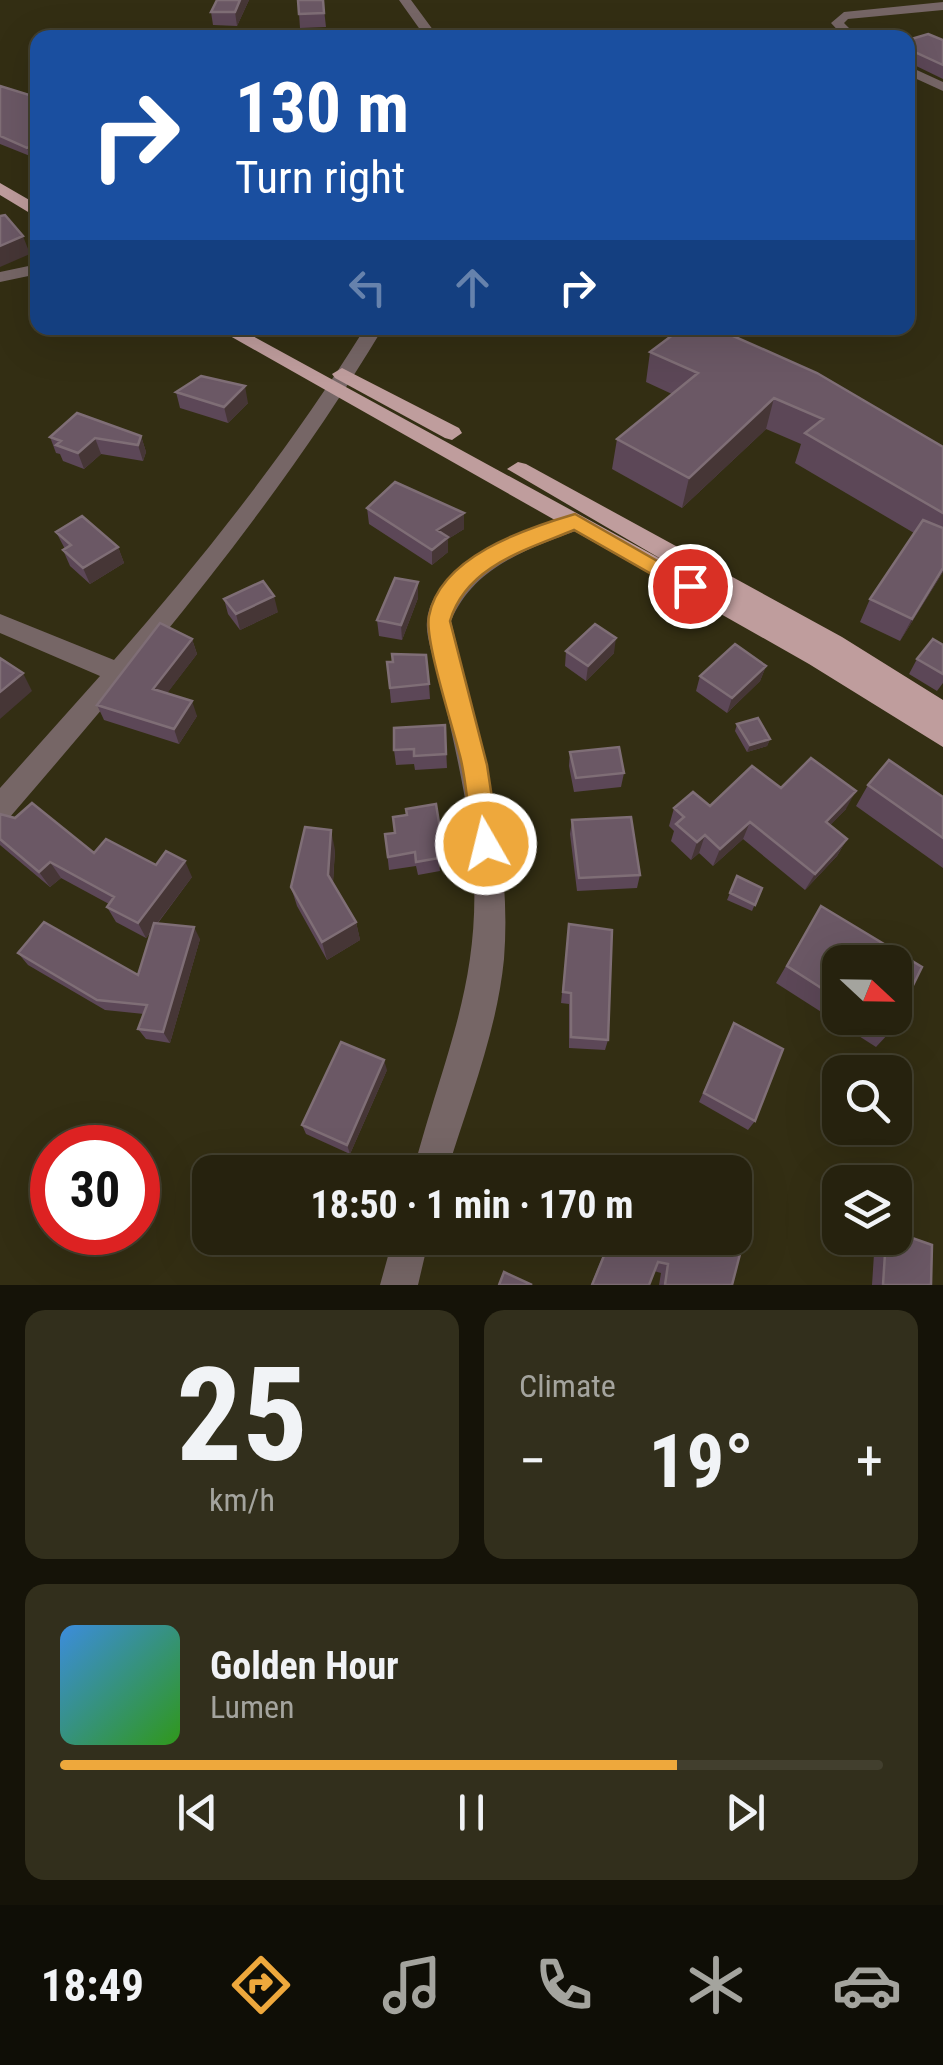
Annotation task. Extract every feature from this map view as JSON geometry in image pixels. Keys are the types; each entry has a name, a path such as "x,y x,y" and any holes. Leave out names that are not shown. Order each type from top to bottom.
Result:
{"main road":[{"path":"0,172 30,191"},
{"path":"0,188 30,207"},
{"path":"239,335 343,384 833,644 943,713"},
{"path":"268,335 575,522 818,658 943,736"}],"street":[{"path":"405,0 427,30"},
{"path":"844,30 837,23 844,16 943,6"},
{"path":"915,74 943,88"},
{"path":"0,277 30,271"},
{"path":"0,808 118,673 343,384 370,335"},
{"path":"435,1155 488,962 491,884 475,765 438,621 444,603 466,572 506,550 575,522"},
{"path":"0,623 118,673"},
{"path":"399,1285 407,1255"}],"building":[{"path":"217,0 240,0 235,12 211,12"},
{"path":"298,0 323,0 324,13 299,14"},
{"path":"928,34 943,40 943,65 915,52 915,38"},
{"path":"0,86 30,95 30,147 0,136"},
{"path":"5,215 23,236 0,246 0,216"},
{"path":"673,335 731,335 817,373 943,447 943,513 805,433 823,419 774,398 689,478 617,439 698,373 650,352"},
{"path":"201,376 245,386 224,407 176,392"},
{"path":"77,413 141,436 138,445 95,438 78,453 56,445 61,441 50,437"},
{"path":"395,482 464,513 437,530 448,537 432,550 367,508"},
{"path":"82,516 118,547 83,568 63,550 71,545 56,532"},
{"path":"923,520 943,528 943,568 912,619 870,599"},
{"path":"395,578 418,582 401,625 377,620"},
{"path":"263,581 274,596 236,614 224,599"},
{"path":"160,623 192,639 153,689 192,701 174,729 97,705"},
{"path":"595,624 616,638 588,666 566,651"},
{"path":"933,639 943,645 943,674 917,659"},
{"path":"735,644 766,666 732,698 700,676"},
{"path":"392,654 426,655 429,684 390,688 387,662 393,662"},
{"path":"0,658 23,673 0,692"},
{"path":"758,718 770,739 750,745 737,724"},
{"path":"445,725 446,754 414,756 414,749 394,750 394,728"},
{"path":"619,747 624,773 576,778 570,752"},
{"path":"811,758 856,791 826,822 847,839 815,874 750,822 720,849 705,835 697,842 676,824 684,817 674,808 693,792 710,806 752,766 781,788"},
{"path":"889,760 943,797 943,838 868,785"},
{"path":"32,803 94,853 106,839 156,865 166,851 185,861 138,923 107,907 114,897 50,862 39,872 0,839 0,814 15,818"},
{"path":"436,804 443,848 437,849 439,858 416,862 415,852 388,857 385,834 395,833 393,817 407,815 406,809"},
{"path":"631,817 640,875 579,878 572,820"},
{"path":"305,827 331,830 328,875 356,922 322,942 291,887"},
{"path":"737,876 762,888 755,905 730,893"},
{"path":"821,906 886,945 822,945 822,988 787,966"},
{"path":"44,922 138,975 154,923 194,927 163,1032 138,1029 147,1005 97,1000 18,953"},
{"path":"569,924 612,930 608,1040 571,1037 571,993 563,992"},
{"path":"912,961 922,967 912,987"},
{"path":"734,1023 783,1049 755,1121 704,1093"},
{"path":"341,1042 384,1060 347,1145 302,1125"},
{"path":"912,1238 932,1245 931,1285 883,1285 885,1255 912,1255"},
{"path":"604,1255 740,1255 732,1285 665,1285 668,1264 658,1262 649,1285 592,1285"},
{"path":"504,1272 532,1285 499,1285"}],"route":[{"path":"486,844 475,765 438,621 444,603 466,572 506,550 575,522 690,586"}]}
